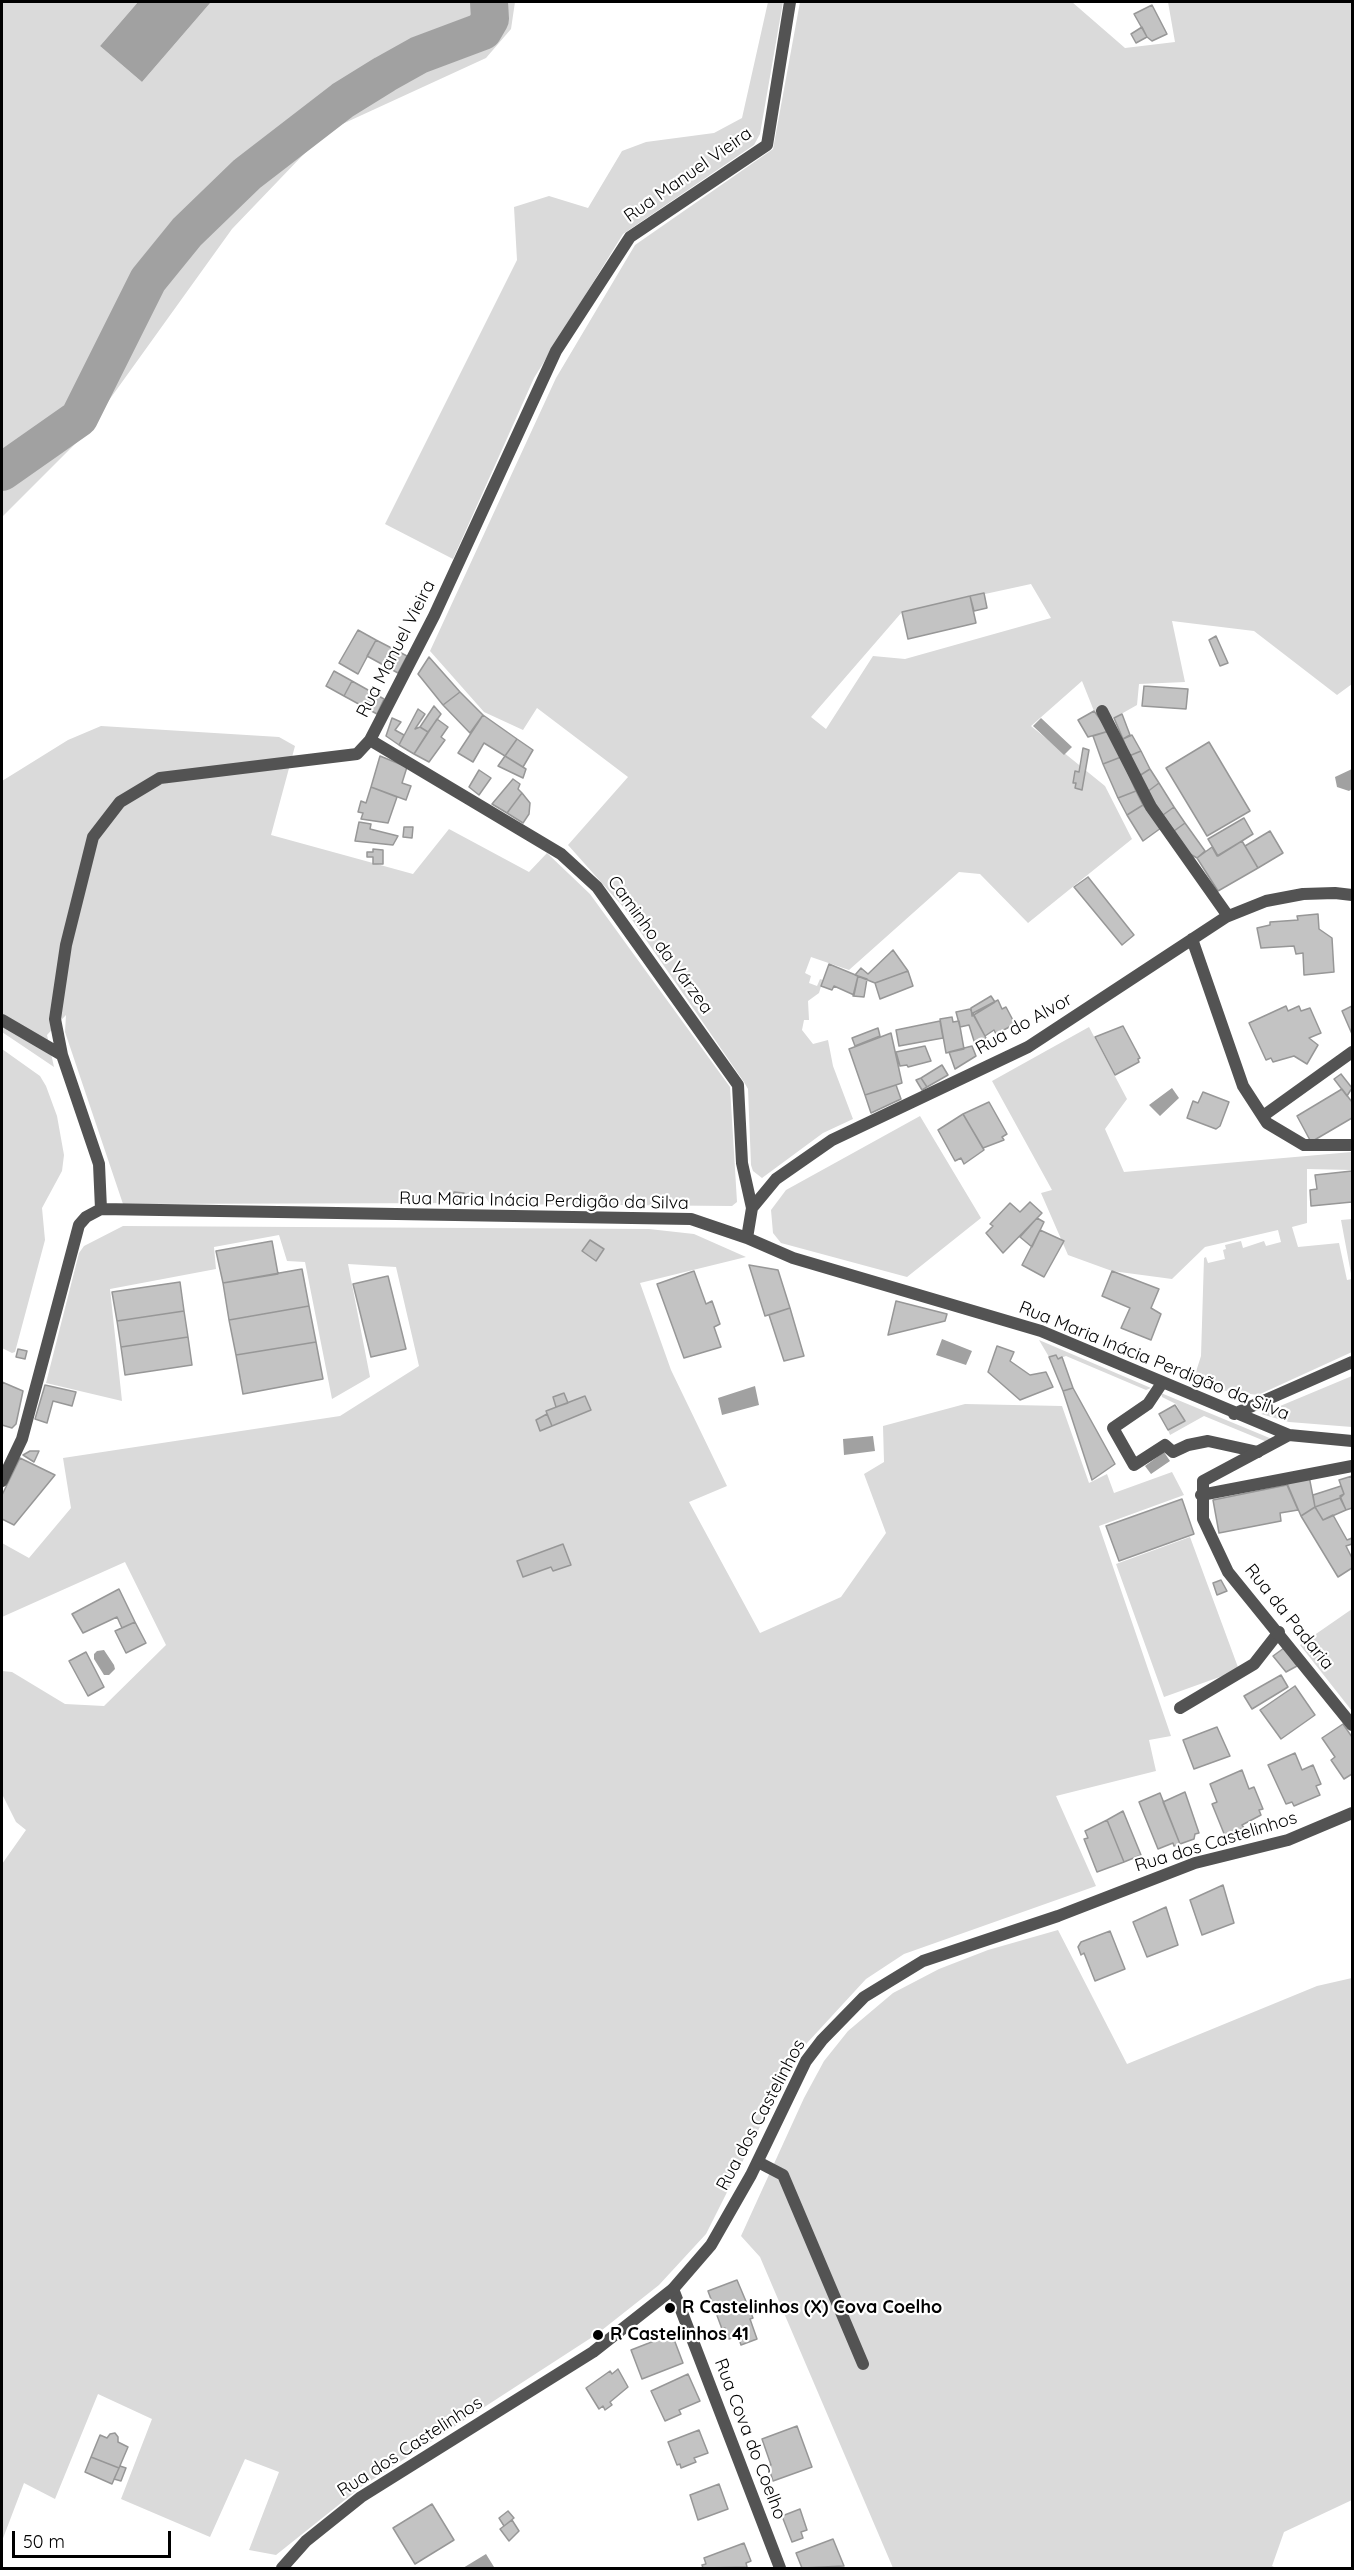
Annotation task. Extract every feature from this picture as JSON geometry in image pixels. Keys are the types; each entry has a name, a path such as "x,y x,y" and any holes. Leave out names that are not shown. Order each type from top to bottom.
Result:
{"street":[{"name":"Rua Manuel Vieira","path":"101,1209 99,1164 62,1054 55,1019 75,903 93,837 120,802 160,778 357,754 370,740 434,616 556,351 630,237 766,146 790,2"},
{"path":"1102,711 1151,807 1228,916"},
{"name":"Caminho da Várzea","path":"370,740 561,854 597,887 738,1085 742,1163 752,1208"},
{"name":"Rua do Alvor","path":"752,1208 776,1179 832,1140 1028,1047 1228,916 1266,901 1303,894 1335,893 1353,896"},
{"path":"1192,939 1243,1086 1268,1123 1304,1145 1353,1145"},
{"path":"2,1020 62,1054"},
{"path":"1263,1116 1353,1052"},
{"path":"747,1238 752,1208"},
{"path":"2,1481 22,1440 79,1225 86,1217 101,1209"},
{"name":"Rua Maria Inácia Perdigão da Silva","path":"101,1209 691,1219 747,1238 793,1258 1041,1331 1234,1414 1289,1435 1353,1441"},
{"path":"1234,1414 1353,1362"},
{"path":"1162,1383 1148,1404 1113,1428 1134,1465 1165,1445 1173,1452 1188,1445 1208,1441 1258,1452"},
{"path":"1289,1435 1203,1481 1201,1496 1353,1466"},
{"name":"Rua da Padaria","path":"1201,1496 1203,1519 1228,1572 1353,1725"},
{"path":"1180,1708 1254,1664 1279,1632"},
{"name":"Rua dos Castelinhos","path":"286,2566 306,2541 362,2497 593,2352 673,2289 711,2245 758,2162 807,2061 822,2040 864,1997 923,1961 1058,1916 1195,1863 1288,1840 1353,1813"},
{"path":"758,2162 783,2175 863,2364"},
{"name":"Rua Cova do Coelho","path":"673,2289 780,2568"}],"shaded area":[{"path":"2,2 138,2 100,46 142,82 211,2 515,2 511,29 486,58 325,132 232,229 84,435 2,517"},
{"path":"138,2 211,2 142,82 100,46"},
{"path":"768,2 783,2 760,134 754,145 623,234 534,378 453,559 385,524 517,260 514,207 549,196 588,208 622,151 646,142 714,133 742,118"},
{"path":"800,2 1072,2 1125,48 1175,42 1168,2 1352,2 1352,684 1337,695 1254,631 1172,621 1185,682 1139,684 1137,705 1114,718 1094,711 1082,681 1031,726 1105,786 1132,839 1028,923 980,874 959,872 849,970 811,957 805,973 811,976 809,983 817,986 820,979 823,980 819,993 808,1001 809,1020 804,1020 802,1030 813,1044 828,1040 833,1066 853,1119 823,1133 762,1178 753,1171 751,1165 748,1089 744,1082 624,908 568,845 628,777 537,708 523,730 484,712 430,651 556,378 635,245 773,149","holes":["1031,584 1051,618 905,659 873,656 826,729 811,717 902,612"]},
{"path":"1041,718 1072,747 1064,755 1033,726"},
{"path":"101,726 279,737 295,746 271,835 413,874 449,829 529,872 547,853 590,894 730,1087 737,1202 732,1206 490,1204 486,1198 470,1198 469,1203 123,1204 65,1032 66,1015 47,1035 54,1067 2,1032 2,781 68,740"},
{"path":"1352,769 1352,789 1349,791 1337,787 1335,777"},
{"path":"1089,1027 1127,1099 1105,1129 1124,1172 1352,1152 1352,1170 1307,1169 1307,1223 1292,1227 1298,1247 1339,1243 1347,1280 1352,1279 1352,1352 1258,1395 1220,1390 1194,1378 1201,1356 1204,1258 1206,1257 1208,1263 1225,1259 1223,1250 1226,1249 1225,1245 1241,1241 1243,1248 1264,1241 1266,1246 1281,1242 1278,1230 1205,1247 1172,1279 1112,1271 1068,1255 1041,1193 1052,1190 992,1081"},
{"path":"2,1049 40,1076 46,1086 57,1116 64,1155 62,1171 42,1208 45,1240 15,1352 12,1353 2,1348"},
{"path":"1172,1088 1179,1098 1160,1116 1149,1105"},
{"path":"920,1116 981,1218 907,1277 781,1243 773,1233 771,1210 786,1190"},
{"path":"1352,1219 1352,1279 1341,1220"},
{"path":"123,1226 649,1229 694,1234 746,1257 640,1283 671,1370 727,1486 689,1502 760,1633 841,1597 886,1533 864,1474 884,1462 883,1426 965,1404 1062,1406 1089,1483 1107,1474 1114,1493 1172,1472 1184,1495 1099,1526 1171,1736 1149,1740 1156,1771 1056,1796 1096,1886 904,1954 866,1979 796,2055 706,2234 659,2285 597,2334 361,2487 276,2555 249,2550 279,2472 245,2459 210,2537 121,2499 152,2419 98,2394 55,2499 24,2483 2,2541 2,1864 26,1830 16,1822 2,1794 2,1671 12,1672 65,1704 104,1706 166,1645 125,1562 2,1617 2,1543 29,1558 71,1508 63,1458 340,1416 419,1366 396,1267 348,1264 370,1377 332,1399 305,1262 287,1261 279,1235 214,1247 216,1269 110,1289 122,1401 46,1383 79,1253 84,1246"},
{"path":"942,1339 972,1351 966,1365 936,1355"},
{"path":"1039,1340 1151,1388 1146,1390 1066,1356 1058,1359 1056,1355 1049,1357"},
{"path":"1352,1376 1352,1427 1289,1422 1261,1414"},
{"path":"755,1386 759,1405 722,1415 718,1398"},
{"path":"1161,1393 1272,1439 1267,1442 1204,1416 1170,1435 1168,1430 1185,1421 1176,1404 1162,1397"},
{"path":"873,1436 875,1451 844,1455 843,1439"},
{"path":"1164,1452 1170,1461 1151,1474 1145,1466"},
{"path":"1190,1537 1239,1670 1164,1697 1116,1564"},
{"path":"1352,1609 1352,1711 1300,1645"},
{"path":"104,1650 115,1669 109,1675 104,1675 94,1659 97,1651"},
{"path":"1058,1930 1127,2064 1317,1986 1352,1978 1352,2500 1284,2532 1272,2566 1276,2568 893,2568 760,2257 741,2236 804,2098 824,2061 848,2031 893,1993 939,1969 988,1950"},
{"path":"486,2554 494,2567 463,2568"}],"building":[{"path":"1152,5 1167,34 1152,41 1147,37 1134,14"},
{"path":"1142,27 1147,37 1136,43 1131,34"},
{"path":"984,593 987,608 974,611 970,596"},
{"path":"970,596 976,623 908,639 902,612"},
{"path":"358,630 376,640 358,674 339,663"},
{"path":"1216,636 1228,663 1220,666 1209,640"},
{"path":"376,640 407,656 398,673 367,656"},
{"path":"429,657 460,692 443,705 418,674"},
{"path":"334,671 352,681 344,696 326,686"},
{"path":"352,681 384,699 377,714 344,696"},
{"path":"1144,686 1188,689 1186,709 1142,706"},
{"path":"460,692 483,715 470,733 443,705"},
{"path":"434,706 441,714 428,732 420,727"},
{"path":"418,709 425,714 415,729 420,727 428,732 414,754 399,745"},
{"path":"1094,711 1109,731 1088,737 1078,720"},
{"path":"1122,714 1130,735 1123,739 1114,718"},
{"path":"483,715 517,739 505,756 484,743 473,762 458,753"},
{"path":"392,718 401,722 395,730 404,735 399,745 386,736"},
{"path":"437,719 448,727 441,737 445,740 429,762 414,754"},
{"path":"1109,731 1121,757 1103,764 1093,736"},
{"path":"1132,735 1141,751 1129,756 1123,739"},
{"path":"517,739 533,750 523,767 505,756"},
{"path":"1209,742 1250,811 1207,836 1166,768"},
{"path":"1083,748 1089,750 1082,790 1075,788 1076,783 1073,783 1075,771 1079,772"},
{"path":"1141,751 1150,769 1139,776 1129,756"},
{"path":"380,756 407,767 402,783 411,786 406,800 371,787"},
{"path":"505,756 526,769 523,778 498,766"},
{"path":"1121,757 1136,791 1118,798 1103,764"},
{"path":"1150,769 1159,783 1147,792 1139,776"},
{"path":"479,770 491,778 479,795 469,787"},
{"path":"513,779 520,784 518,789 522,793 507,813 492,804"},
{"path":"1159,783 1174,807 1163,815 1147,792"},
{"path":"371,787 397,797 388,823 361,819 363,813 358,812 361,801 366,803"},
{"path":"1136,791 1143,805 1127,815 1118,798"},
{"path":"522,793 530,803 529,814 523,823 507,813"},
{"path":"1143,805 1161,828 1143,841 1127,815"},
{"path":"1174,807 1185,823 1174,831 1163,815"},
{"path":"1244,818 1253,834 1218,856 1208,839"},
{"path":"359,822 371,824 370,829 398,836 393,845 355,841"},
{"path":"1185,823 1205,851 1197,858 1190,854 1174,831"},
{"path":"404,827 413,827 412,838 403,837"},
{"path":"1270,831 1283,853 1258,868 1245,846"},
{"path":"1242,841 1258,868 1218,891 1197,858 1212,847 1217,856"},
{"path":"373,849 383,850 383,864 373,864 373,857 367,857 367,852 373,852"},
{"path":"1088,877 1134,935 1122,945 1074,887"},
{"path":"1318,914 1319,929 1332,938 1334,972 1304,975 1303,953 1296,954 1294,946 1261,948 1257,928 1270,925 1270,922 1298,920 1297,916"},
{"path":"893,950 908,971 875,983 855,975 861,968 868,974"},
{"path":"829,964 858,976 854,995 834,986 832,990 821,986"},
{"path":"908,971 913,986 880,999 875,983"},
{"path":"858,976 867,979 864,997 853,996"},
{"path":"991,996 995,1002 972,1016 971,1008"},
{"path":"998,1000 1002,1009 1006,1007 1015,1024 996,1034 994,1030 985,1036 973,1013"},
{"path":"1286,1006 1288,1011 1299,1006 1301,1011 1310,1008 1321,1033 1309,1038 1318,1045 1307,1064 1294,1056 1273,1062 1271,1058 1266,1060 1249,1023"},
{"path":"1352,1006 1352,1034 1342,1011"},
{"path":"970,1009 986,1038 975,1044 969,1025 960,1027 956,1012"},
{"path":"952,1017 953,1022 959,1021 964,1049 946,1053 940,1019"},
{"path":"940,1021 943,1038 899,1046 896,1030"},
{"path":"1123,1026 1140,1058 1139,1062 1115,1075 1095,1037"},
{"path":"878,1028 880,1036 855,1046 852,1038"},
{"path":"891,1033 902,1083 865,1095 849,1049"},
{"path":"925,1046 931,1061 908,1067 907,1065 900,1066 896,1052"},
{"path":"972,1046 976,1056 955,1069 949,1052"},
{"path":"942,1065 948,1075 927,1087 921,1078"},
{"path":"1341,1074 1352,1088 1347,1096 1334,1079"},
{"path":"921,1078 927,1087 922,1090 916,1080"},
{"path":"896,1085 901,1099 871,1113 865,1095"},
{"path":"1342,1089 1352,1102 1352,1118 1311,1142 1297,1116"},
{"path":"1203,1092 1229,1102 1220,1126 1216,1129 1187,1118 1193,1101 1198,1103"},
{"path":"989,1102 1007,1134 1002,1137 1004,1140 983,1148 963,1114"},
{"path":"963,1114 984,1150 964,1164 961,1158 955,1161 938,1130"},
{"path":"1352,1171 1352,1202 1311,1206 1310,1190 1317,1189 1315,1175"},
{"path":"454,1192 464,1193 463,1205 453,1204"},
{"path":"1030,1202 1042,1213 1003,1253 986,1233 993,1226 990,1224 1010,1203 1020,1212"},
{"path":"1037,1218 1044,1222 1032,1247 1020,1237"},
{"path":"1040,1230 1064,1241 1044,1277 1022,1265"},
{"path":"590,1240 604,1249 596,1261 582,1251"},
{"path":"272,1241 278,1274 223,1283 216,1251"},
{"path":"749,1265 778,1270 790,1308 765,1316"},
{"path":"302,1269 309,1306 229,1320 223,1283"},
{"path":"694,1271 706,1304 712,1301 720,1324 714,1327 721,1347 684,1358 657,1284"},
{"path":"1112,1271 1159,1289 1151,1308 1161,1314 1151,1340 1121,1328 1130,1308 1102,1296"},
{"path":"388,1276 406,1349 371,1357 353,1284"},
{"path":"180,1282 184,1311 117,1321 112,1292"},
{"path":"896,1301 947,1314 945,1321 888,1335"},
{"path":"309,1306 316,1342 236,1355 229,1320"},
{"path":"790,1308 804,1356 784,1361 769,1315"},
{"path":"184,1311 188,1337 121,1347 117,1321"},
{"path":"188,1337 192,1365 125,1375 121,1347"},
{"path":"316,1342 323,1379 243,1394 236,1355"},
{"path":"997,1346 1014,1352 1010,1361 1030,1375 1046,1372 1053,1387 1020,1400 988,1372"},
{"path":"18,1349 27,1351 25,1359 16,1357"},
{"path":"1056,1355 1058,1359 1062,1357 1073,1388 1063,1391 1049,1357"},
{"path":"2,1382 23,1391 16,1424 12,1428 2,1425"},
{"path":"45,1385 76,1392 72,1406 53,1401 47,1423 35,1419"},
{"path":"1073,1388 1115,1464 1092,1480 1063,1391"},
{"path":"564,1393 568,1403 556,1407 553,1397"},
{"path":"585,1396 591,1410 552,1426 546,1411"},
{"path":"1175,1405 1185,1421 1168,1430 1159,1414"},
{"path":"547,1414 552,1426 540,1431 536,1420"},
{"path":"30,1451 39,1451 34,1462 23,1455"},
{"path":"20,1458 55,1475 14,1525 2,1519 2,1495"},
{"path":"1309,1476 1315,1507 1301,1516 1286,1481"},
{"path":"1352,1476 1352,1508 1346,1510 1340,1496 1344,1494 1339,1480"},
{"path":"1287,1485 1298,1510 1280,1513 1281,1521 1219,1533 1213,1500"},
{"path":"1341,1486 1344,1494 1340,1498 1315,1507 1313,1495"},
{"path":"1340,1498 1346,1510 1323,1520 1315,1507"},
{"path":"1182,1499 1194,1534 1119,1561 1106,1526"},
{"path":"1315,1507 1323,1520 1333,1515 1347,1540 1352,1538 1352,1544 1346,1546 1352,1558 1352,1568 1338,1577 1301,1516"},
{"path":"563,1544 571,1565 553,1571 551,1567 523,1577 517,1561"},
{"path":"1221,1580 1227,1591 1217,1595 1213,1583"},
{"path":"119,1589 135,1622 122,1628 117,1617 83,1633 72,1614"},
{"path":"135,1622 146,1643 126,1653 115,1631"},
{"path":"1284,1648 1297,1666 1286,1672 1273,1656"},
{"path":"86,1652 104,1687 88,1696 69,1661"},
{"path":"1281,1675 1288,1687 1252,1709 1244,1696"},
{"path":"1295,1686 1315,1715 1281,1739 1260,1710"},
{"path":"1343,1724 1352,1737 1352,1774 1344,1779 1331,1760 1335,1757 1322,1738"},
{"path":"1217,1727 1230,1756 1194,1769 1183,1740"},
{"path":"1295,1753 1302,1770 1313,1765 1321,1784 1316,1786 1320,1795 1294,1806 1292,1802 1286,1804 1268,1765"},
{"path":"1242,1770 1249,1789 1254,1787 1263,1809 1259,1810 1261,1815 1242,1825 1244,1828 1225,1836 1212,1804 1217,1802 1210,1784"},
{"path":"1185,1792 1199,1833 1195,1834 1194,1839 1180,1844 1163,1802"},
{"path":"1160,1793 1180,1844 1174,1846 1173,1843 1158,1849 1139,1802"},
{"path":"1123,1811 1141,1855 1124,1862 1107,1820"},
{"path":"1107,1820 1124,1862 1097,1872 1084,1839 1088,1838 1085,1831"},
{"path":"1223,1885 1234,1923 1202,1935 1190,1900"},
{"path":"1166,1907 1178,1945 1147,1957 1133,1922"},
{"path":"1110,1931 1125,1969 1095,1981 1084,1953 1081,1955 1078,1947 1081,1942"},
{"path":"737,2280 753,2318 750,2319 757,2339 741,2345 738,2336 729,2339 725,2328 722,2329 708,2291"},
{"path":"672,2334 683,2363 642,2379 631,2350"},
{"path":"618,2369 628,2387 610,2402 612,2405 605,2410 603,2406 599,2409 586,2388 610,2371 612,2374"},
{"path":"688,2374 700,2401 679,2410 681,2414 665,2421 651,2391"},
{"path":"797,2426 812,2467 773,2481 768,2466 771,2465 762,2439"},
{"path":"699,2430 708,2453 694,2458 696,2462 681,2468 680,2464 677,2465 668,2442"},
{"path":"115,2433 118,2442 128,2447 119,2468 91,2457 100,2435 107,2438 110,2434"},
{"path":"91,2457 119,2468 112,2484 85,2472"},
{"path":"120,2466 126,2468 121,2481 114,2479"},
{"path":"719,2484 728,2509 698,2520 690,2495"},
{"path":"432,2504 454,2540 415,2564 393,2528"},
{"path":"800,2509 807,2530 801,2532 803,2538 792,2542 782,2516"},
{"path":"508,2511 514,2518 504,2526 499,2518"},
{"path":"512,2520 519,2531 509,2541 500,2529"},
{"path":"833,2539 844,2566 802,2568 796,2553"},
{"path":"744,2543 751,2561 746,2563 747,2567 703,2568 702,2565 706,2564 704,2558"}],"waterway":[{"path":"2,472 79,418 148,280 187,232 247,174 343,100 385,74 419,55 483,31 490,19 489,2"}],"place":[{"name":"R Castelinhos (X) Cova Coelho","path":"670,2308"},
{"name":"R Castelinhos 41","path":"598,2335"}]}
